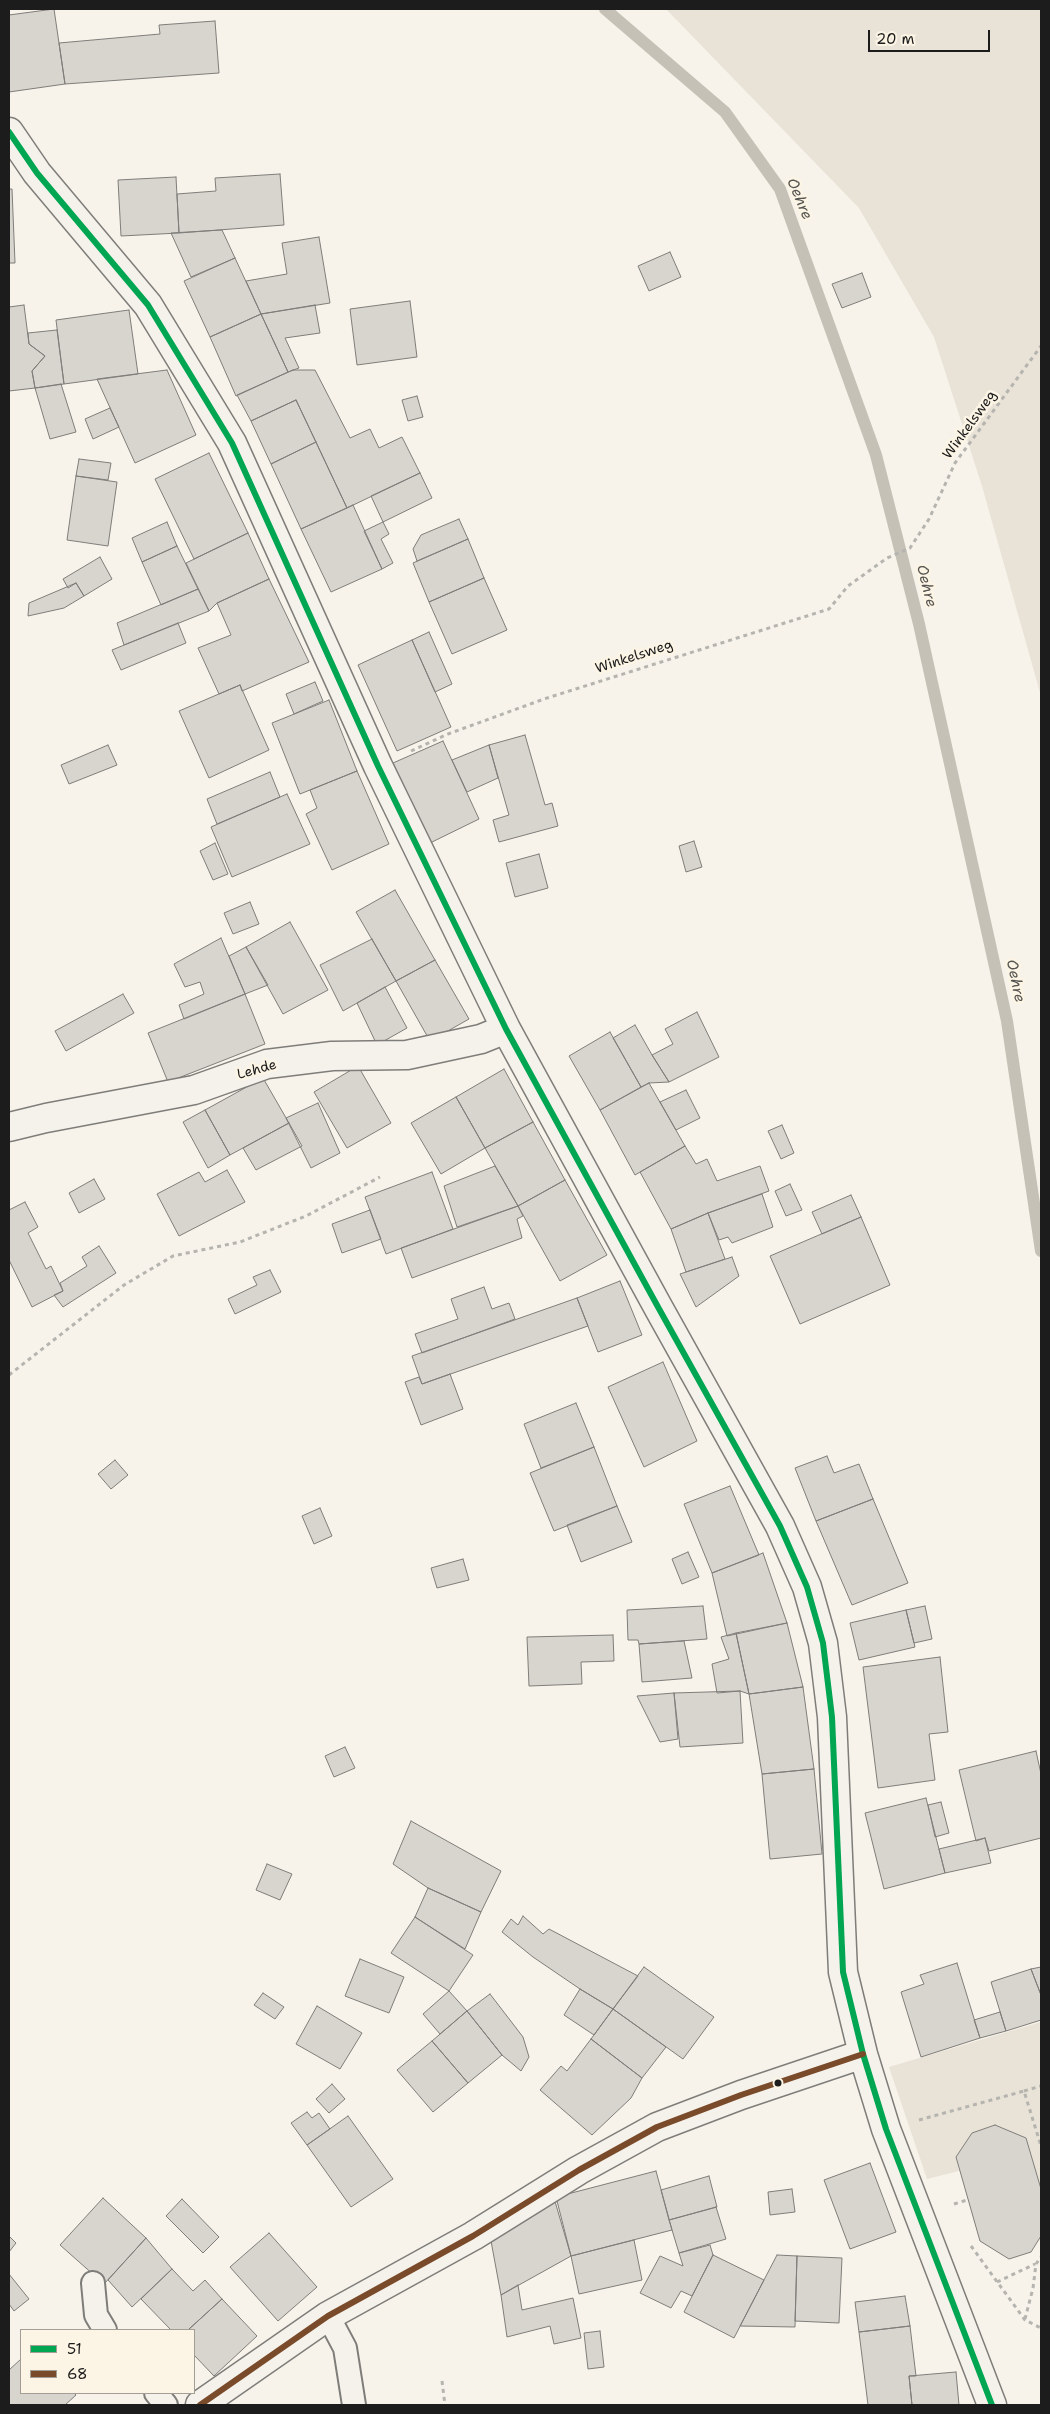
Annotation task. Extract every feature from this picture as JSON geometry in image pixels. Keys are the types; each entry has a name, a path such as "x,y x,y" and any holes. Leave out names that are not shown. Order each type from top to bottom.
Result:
{"street":[{"path":"9,132 37,173 148,305 232,443 378,766 506,1028 658,1308 780,1526 807,1587 822,1643 832,1717 843,1972 863,2054 886,2129 992,2405"},
{"name":"Lehde","path":"9,1127 46,1118 194,1090 267,1064 332,1056 407,1055 481,1039 506,1028"},
{"path":"200,2405 328,2316 473,2236 579,2170 657,2127 741,2095 863,2054"}],"lane":[{"path":"93,2283 96,2315 105,2329"},
{"path":"328,2316 345,2348 354,2405"},
{"path":"157,2394 166,2405"}],"path":[{"name":"Winkelsweg","path":"378,766 448,734 504,712 652,663 829,609 848,586 887,558 910,548 929,519 955,463 1041,346"},
{"path":"9,1375 124,1285 173,1256 240,1242 306,1216 380,1177"},
{"path":"886,2129 1041,2086"},
{"path":"1024,2091 1041,2146"},
{"path":"966,2238 1025,2320 1041,2328"},
{"path":"1025,2320 1033,2288 1036,2264 1041,2257"},
{"path":"997,2282 1036,2264"},
{"path":"442,2381 445,2405"}],"shaded area":[{"path":"666,9 1041,9 1041,696 982,486 934,337 859,208"},
{"path":"1041,2022 1041,2189 1026,2138 995,2125 972,2133 956,2157 959,2171 927,2179 889,2067"}],"building":[{"path":"54,9 65,84 9,92 9,15"},
{"path":"215,21 219,73 65,84 59,43 160,34 159,25"},
{"path":"280,174 284,225 179,233 177,194 216,191 215,178"},
{"path":"176,177 179,233 121,236 118,180"},
{"path":"9,189 12,189 15,263 9,263"},
{"path":"222,230 235,258 191,277 171,233"},
{"path":"319,237 330,303 261,314 246,281 287,274 282,243"},
{"path":"670,252 681,277 649,291 638,266"},
{"path":"235,258 261,314 210,337 184,281"},
{"path":"862,273 871,297 842,308 832,284"},
{"path":"410,301 417,357 357,365 350,309"},
{"path":"24,305 29,344 45,356 32,371 35,388 9,391 9,307"},
{"path":"315,305 320,333 285,338 299,368 288,372 261,314"},
{"path":"129,310 138,374 64,384 56,320"},
{"path":"261,314 288,372 236,396 210,337"},
{"path":"57,330 64,384 35,388 32,371 45,356 29,344 28,333"},
{"path":"167,370 196,435 135,463 97,379"},
{"path":"293,370 315,370 350,438 370,429 379,448 402,437 420,473 347,508 296,400 251,421 237,395"},
{"path":"61,384 76,432 50,439 35,388"},
{"path":"417,396 423,417 408,421 402,400"},
{"path":"296,400 316,442 271,464 251,421"},
{"path":"110,408 119,427 93,439 85,419"},
{"path":"316,442 347,508 301,529 271,464"},
{"path":"209,453 248,533 194,559 155,479"},
{"path":"79,459 111,463 108,480 76,476"},
{"path":"420,473 432,498 383,522 371,496"},
{"path":"76,476 117,482 108,546 67,540"},
{"path":"353,505 382,569 331,592 301,529"},
{"path":"459,519 468,539 417,561 413,549 421,535"},
{"path":"167,522 177,546 142,562 132,538"},
{"path":"383,522 389,534 381,539 393,563 382,569 364,531"},
{"path":"248,533 269,579 217,603 209,611 186,563"},
{"path":"468,539 484,578 429,602 413,563"},
{"path":"177,546 198,589 161,605 142,562"},
{"path":"100,557 112,579 84,596 76,583 68,588 63,579"},
{"path":"484,578 507,630 452,654 429,602"},
{"path":"269,579 309,662 242,691 240,685 219,694 198,648 231,635 217,603"},
{"path":"76,583 84,596 64,608 28,616 29,603"},
{"path":"198,589 209,611 124,645 117,623"},
{"path":"178,623 186,643 121,670 112,650"},
{"path":"429,632 452,684 435,692 412,640"},
{"path":"412,640 451,727 397,751 358,665"},
{"path":"315,682 323,701 294,714 286,694"},
{"path":"240,685 269,750 209,778 179,711"},
{"path":"329,700 357,771 300,794 272,723"},
{"path":"525,735 545,805 552,803 558,826 499,842 493,820 509,815 489,745"},
{"path":"443,741 479,819 430,843 393,763"},
{"path":"108,745 117,765 69,784 61,765"},
{"path":"489,745 498,778 467,792 452,760"},
{"path":"357,771 389,844 332,870 306,814 317,808 310,790"},
{"path":"270,772 280,797 217,824 207,799"},
{"path":"287,794 310,844 232,877 211,827"},
{"path":"694,841 702,867 686,872 679,846"},
{"path":"215,843 228,874 213,880 200,851"},
{"path":"539,854 548,888 515,897 506,863"},
{"path":"395,890 435,960 396,981 356,912"},
{"path":"250,902 259,924 233,934 224,913"},
{"path":"290,922 328,990 283,1014 246,947"},
{"path":"221,938 245,994 184,1019 179,1005 204,994 200,982 185,987 174,964"},
{"path":"372,939 396,981 343,1011 320,965"},
{"path":"246,947 268,985 245,994 229,956"},
{"path":"435,960 469,1019 430,1041 396,981"},
{"path":"385,987 407,1028 377,1045 357,1003"},
{"path":"123,994 134,1013 66,1051 55,1031"},
{"path":"245,994 265,1044 168,1082 148,1033"},
{"path":"697,1012 719,1057 669,1082 652,1055 673,1044 665,1029"},
{"path":"635,1025 669,1082 649,1083 641,1087 613,1038"},
{"path":"610,1032 641,1087 600,1110 569,1056"},
{"path":"358,1066 391,1123 347,1148 314,1092"},
{"path":"504,1069 533,1122 485,1148 456,1097"},
{"path":"263,1078 289,1123 230,1155 205,1110"},
{"path":"649,1083 685,1146 635,1175 600,1110"},
{"path":"686,1090 700,1118 676,1130 660,1102"},
{"path":"456,1097 485,1148 441,1174 411,1123"},
{"path":"318,1103 340,1153 311,1168 286,1118"},
{"path":"205,1110 230,1155 208,1168 183,1122"},
{"path":"533,1122 565,1180 518,1206 485,1148"},
{"path":"289,1123 302,1146 256,1170 243,1148"},
{"path":"782,1125 794,1153 781,1159 768,1131"},
{"path":"685,1146 696,1164 707,1159 717,1181 760,1166 769,1191 708,1213 671,1229 640,1172"},
{"path":"495,1166 518,1206 457,1227 444,1186"},
{"path":"227,1170 245,1202 179,1236 157,1194 199,1172 205,1182"},
{"path":"432,1172 453,1229 386,1254 365,1197"},
{"path":"94,1179 105,1199 79,1213 69,1193"},
{"path":"565,1180 607,1255 560,1281 518,1206"},
{"path":"790,1184 802,1210 786,1216 775,1191"},
{"path":"762,1194 773,1227 732,1243 728,1237 719,1240 708,1213"},
{"path":"851,1195 861,1217 822,1234 812,1212"},
{"path":"25,1202 38,1227 28,1233 46,1269 51,1266 63,1291 32,1307 9,1260 9,1210"},
{"path":"518,1206 523,1216 517,1219 522,1238 412,1278 401,1248"},
{"path":"370,1210 381,1239 342,1253 332,1224"},
{"path":"708,1213 725,1259 686,1272 671,1229"},
{"path":"861,1217 890,1285 800,1324 770,1256"},
{"path":"99,1246 116,1273 63,1307 54,1295 63,1291 60,1283 87,1266 82,1257"},
{"path":"732,1257 739,1276 696,1307 680,1274"},
{"path":"270,1270 281,1292 235,1314 228,1299 257,1285 253,1277"},
{"path":"620,1281 642,1335 598,1352 577,1298"},
{"path":"484,1287 492,1309 509,1303 515,1319 422,1353 415,1334 458,1319 451,1299"},
{"path":"577,1298 588,1326 422,1384 412,1356"},
{"path":"663,1362 697,1441 644,1467 608,1387"},
{"path":"450,1374 463,1409 421,1425 405,1382 419,1377 422,1384"},
{"path":"576,1403 594,1447 541,1468 524,1424"},
{"path":"594,1447 617,1506 554,1531 530,1473"},
{"path":"827,1456 834,1473 859,1464 873,1499 816,1521 795,1468"},
{"path":"115,1460 128,1475 111,1489 98,1474"},
{"path":"730,1486 759,1555 712,1573 684,1504"},
{"path":"873,1499 908,1583 852,1605 816,1521"},
{"path":"617,1506 632,1542 581,1562 567,1525"},
{"path":"320,1508 332,1536 314,1544 302,1516"},
{"path":"688,1552 699,1577 682,1584 672,1559"},
{"path":"763,1553 787,1623 727,1636 712,1573"},
{"path":"463,1559 469,1580 437,1588 431,1568"},
{"path":"703,1606 707,1639 639,1644 638,1640 628,1640 627,1610"},
{"path":"925,1606 932,1639 914,1643 906,1610"},
{"path":"906,1610 915,1647 859,1660 850,1623"},
{"path":"787,1623 803,1687 749,1694 736,1633"},
{"path":"736,1633 749,1694 740,1691 717,1693 712,1664 729,1659 721,1637"},
{"path":"613,1635 614,1661 581,1662 582,1684 529,1686 527,1637"},
{"path":"684,1641 692,1678 642,1682 639,1644"},
{"path":"940,1657 948,1732 929,1734 935,1780 878,1788 863,1667"},
{"path":"803,1687 814,1769 762,1774 749,1694"},
{"path":"740,1691 743,1743 680,1747 674,1693"},
{"path":"674,1693 678,1739 660,1742 637,1696"},
{"path":"345,1747 355,1768 334,1777 325,1756"},
{"path":"1036,1751 1041,1774 1041,1838 989,1851 985,1838 976,1841 959,1770"},
{"path":"814,1769 822,1854 770,1859 762,1774"},
{"path":"926,1798 945,1873 884,1889 865,1813"},
{"path":"941,1802 949,1833 935,1837 928,1805"},
{"path":"411,1821 501,1871 481,1912 428,1888 393,1864"},
{"path":"985,1838 991,1863 945,1873 939,1849"},
{"path":"267,1864 292,1874 280,1900 256,1890"},
{"path":"428,1888 481,1912 465,1949 415,1917"},
{"path":"523,1916 543,1934 549,1929 638,1976 613,2009 533,1957 502,1932 511,1919 518,1925"},
{"path":"415,1917 473,1955 449,1991 391,1953"},
{"path":"360,1959 404,1977 389,2013 345,1996"},
{"path":"957,1963 980,2038 921,2057 901,1992 924,1984 920,1975"},
{"path":"644,1967 714,2017 683,2059 613,2009"},
{"path":"1041,1967 1041,1995 1031,1969"},
{"path":"1031,1969 1041,1995 1041,2020 1006,2031 991,1982"},
{"path":"580,1989 613,2009 594,2035 564,2015"},
{"path":"449,1991 467,2011 440,2034 423,2014"},
{"path":"263,1993 284,2007 275,2019 254,2005"},
{"path":"490,1994 523,2037 529,2057 521,2071 502,2055 467,2011"},
{"path":"317,2006 362,2033 340,2069 296,2044"},
{"path":"613,2009 666,2047 642,2078 591,2039"},
{"path":"467,2011 502,2055 468,2083 432,2041"},
{"path":"1000,2012 1006,2031 980,2038 974,2020"},
{"path":"591,2039 642,2078 631,2098 592,2135 540,2090 561,2066 567,2071"},
{"path":"432,2041 468,2083 433,2112 397,2070"},
{"path":"332,2084 345,2099 329,2113 316,2099"},
{"path":"307,2112 312,2118 319,2113 330,2129 307,2145 291,2123"},
{"path":"348,2116 393,2179 351,2207 307,2145"},
{"path":"995,2125 1026,2138 1041,2189 1041,2236 1031,2252 1009,2259 980,2241 956,2157 972,2133"},
{"path":"870,2163 896,2232 850,2249 824,2180"},
{"path":"656,2171 672,2230 571,2256 556,2197"},
{"path":"709,2176 717,2207 669,2220 661,2190"},
{"path":"792,2189 795,2212 770,2215 768,2192"},
{"path":"103,2198 146,2238 104,2284 60,2245"},
{"path":"554,2198 571,2256 501,2295 491,2241"},
{"path":"182,2199 219,2237 203,2253 166,2216"},
{"path":"716,2207 726,2239 679,2253 669,2220"},
{"path":"269,2233 317,2287 278,2321 230,2267"},
{"path":"9,2236 16,2243 9,2252"},
{"path":"146,2238 172,2269 132,2307 108,2280"},
{"path":"634,2240 642,2280 579,2294 571,2256"},
{"path":"710,2245 713,2255 692,2296 681,2291 671,2308 640,2293 660,2256 683,2266 679,2253"},
{"path":"713,2255 764,2280 734,2338 684,2312"},
{"path":"777,2255 797,2256 795,2327 740,2326"},
{"path":"797,2256 842,2258 839,2323 795,2321"},
{"path":"172,2269 193,2291 205,2280 222,2299 189,2329 170,2329 141,2299"},
{"path":"9,2274 29,2299 14,2311 9,2304"},
{"path":"518,2285 522,2310 573,2298 581,2338 554,2344 550,2326 507,2337 501,2295"},
{"path":"905,2296 910,2326 859,2332 855,2302"},
{"path":"222,2299 257,2336 214,2376 195,2356 195,2329 189,2329"},
{"path":"910,2326 916,2376 909,2376 912,2405 868,2405 859,2332"},
{"path":"600,2331 604,2367 588,2369 584,2333"},
{"path":"20,2360 20,2394 76,2395 65,2405 9,2405 9,2370"},
{"path":"956,2372 959,2405 912,2405 909,2376"}],"waterway":[{"name":"Oehre","path":"605,9 725,112 780,189 876,455 919,624 1007,1021 1041,1251"}],"transit line":[{"name":"51","path":"9,132 37,173 148,305 232,443 378,766 506,1029 780,1526 807,1587 823,1643 832,1717 843,1972 863,2054 886,2129 992,2405"},
{"name":"68","path":"200,2405 328,2316 473,2236 579,2170 657,2127 741,2095 863,2054"}]}
